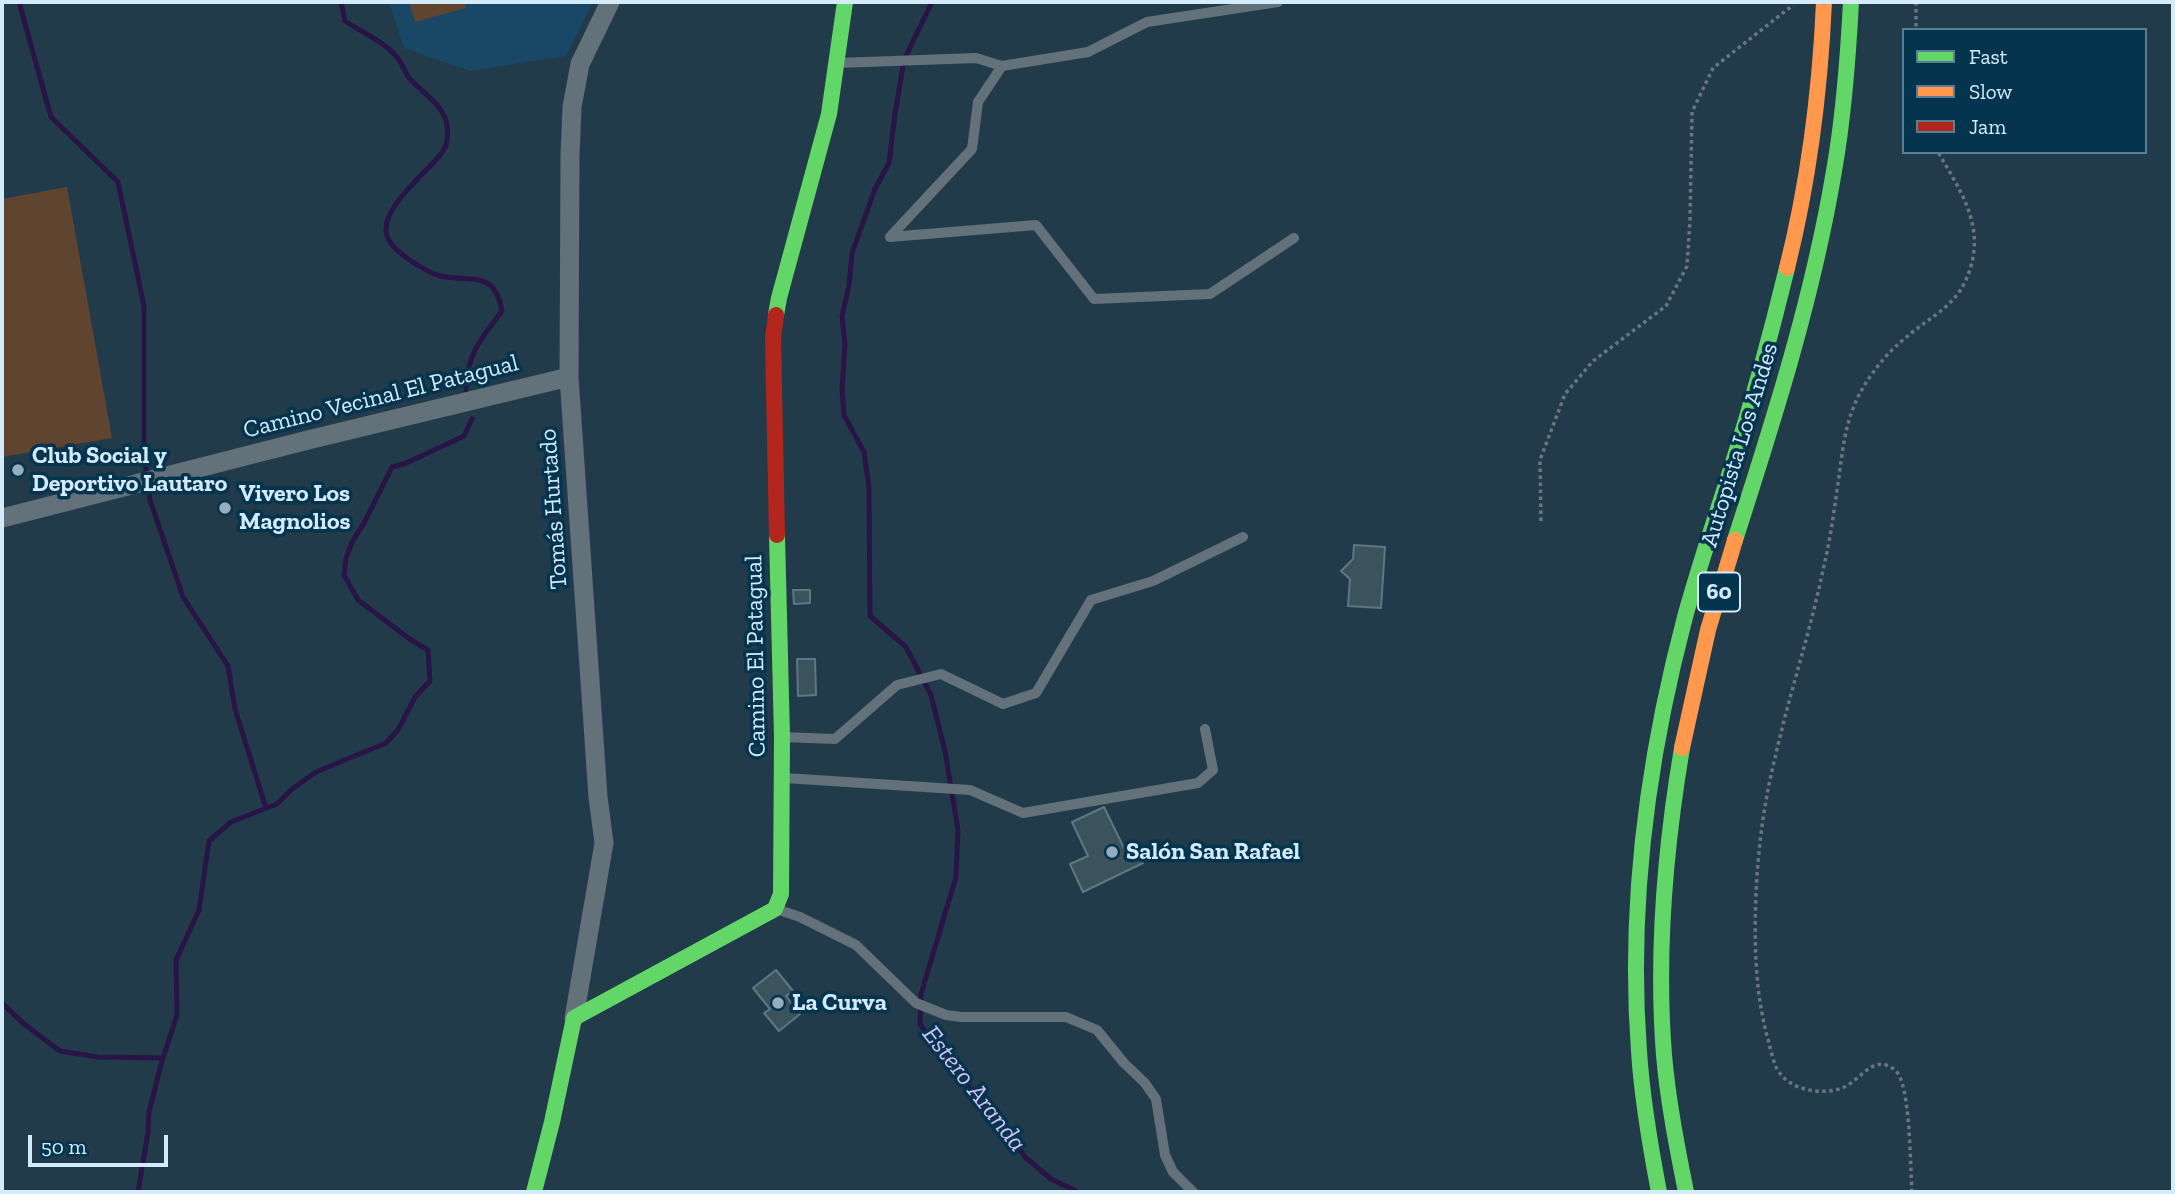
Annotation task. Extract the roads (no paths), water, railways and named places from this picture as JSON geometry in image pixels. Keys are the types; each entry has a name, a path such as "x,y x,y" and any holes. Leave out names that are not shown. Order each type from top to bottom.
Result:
{"main road":[{"name":"Camino El Patagual","path":"775,909 782,894 782,737 773,338 779,298 829,114 845,2"},
{"name":"Autopista Los Andes","path":"1659,1192 1645,1107 1637,1004 1640,900 1651,783 1668,690 1685,618 1748,417 1782,289 1815,120 1822,56 1824,2"},
{"name":"Autopista Los Andes","path":"1686,1192 1664,1053 1663,931 1676,792 1698,669 1708,629 1784,383 1813,274 1829,198 1844,102 1852,2"},
{"path":"534,1192 574,1018 775,909"}],"street":[{"name":"Tomás Hurtado","path":"574,1018 604,843 597,784 569,377 570,156 572,107 580,64 610,2"},
{"name":"Camino Vecinal El Patagual","path":"2,519 569,377"}],"lane":[{"path":"838,63 976,58 1002,66 1088,52 1147,22 1278,2"},
{"path":"1002,66 978,102 972,149 890,237 1036,225 1094,299 1210,294 1294,238"},
{"path":"782,737 835,739 897,685 941,674 1003,704 1036,692 1091,600 1153,581 1243,537"},
{"path":"781,778 970,790 1023,813 1198,783 1213,770 1205,729"},
{"path":"775,909 800,916 856,945 916,1003 946,1015 1066,1017 1097,1030 1156,1099 1165,1156 1173,1172 1193,1192"}],"waterway":[{"path":"19,2 51,117 118,182 144,306 144,453 150,500 183,597 228,666 235,709 266,808"},
{"path":"341,2 345,21 392,52 409,78 435,103 446,120 445,148 397,202 386,225 390,242 422,268 441,276 480,280 494,289 502,311 472,356 466,390"},
{"name":"Estero Aranda","path":"932,2 904,60 889,163 875,189 852,253 842,316 845,344 842,389 844,415 864,452 869,487 870,616 906,647 931,695 945,751 958,830 956,877 921,994 920,1024 957,1075 991,1109 1025,1157 1051,1179 1078,1192"},
{"path":"138,1192 149,1112 177,1015 176,960 199,910 209,841 231,822 277,804 316,772 386,743 398,730 415,697 430,681 428,650 358,600 344,575 346,558 392,467 464,436 472,419"},
{"path":"2,1003 24,1024 60,1051 98,1057 163,1058"}],"place":[{"name":"Club Social y Deportivo Lautaro","path":"18,470"},
{"name":"Vivero Los Magnolios","path":"225,508"},
{"name":"Salón San Rafael","path":"1112,852"},
{"name":"La Curva","path":"778,1003"}]}
